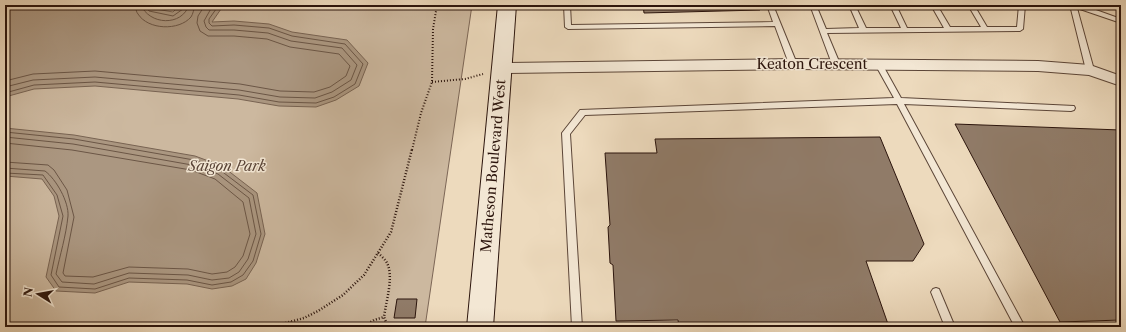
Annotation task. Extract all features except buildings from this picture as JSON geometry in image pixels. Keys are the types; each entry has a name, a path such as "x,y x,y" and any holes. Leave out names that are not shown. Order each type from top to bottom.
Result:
{"street":[{"name":"Matheson Boulevard West","path":"480,327 507,5"},
{"name":"Keaton Crescent","path":"501,68 793,64 1038,66 1090,70 1121,81"}],"lane":[{"path":"567,5 568,27 778,24"},
{"path":"770,5 793,64"},
{"path":"813,5 836,64"},
{"path":"852,5 863,30"},
{"path":"893,5 905,30"},
{"path":"934,5 948,29"},
{"path":"971,5 985,29"},
{"path":"823,31 1020,28 1022,5"},
{"path":"1072,5 1090,70"},
{"path":"1076,5 1121,22"},
{"path":"879,64 1020,327"},
{"path":"577,327 566,133 583,112 899,101 1071,108"},
{"path":"936,292 950,327"}],"path":[{"path":"271,327 290,322 318,311 344,295 364,275 391,232 421,113 432,82 433,29 437,5"},
{"path":"432,82 465,79 501,68"},
{"path":"378,253 387,262 390,276 384,317 388,327"},
{"path":"363,327 374,320 384,317"},
{"path":"290,322 293,327"}],"green space":[{"name":"Saigon Park","path":"5,5 472,5 425,327 5,327"}],"water":[{"path":"5,5 146,5 156,9 173,12 180,5 228,5 221,9 212,22 234,21 269,24 292,32 347,40 368,63 359,86 336,100 316,107 279,106 238,99 95,86 34,89 5,97"},
{"path":"5,128 74,135 195,156 222,166 257,193 265,234 256,263 246,279 232,286 212,289 187,284 129,282 95,293 56,291 46,277 59,216 54,196 42,179 5,176"}]}
